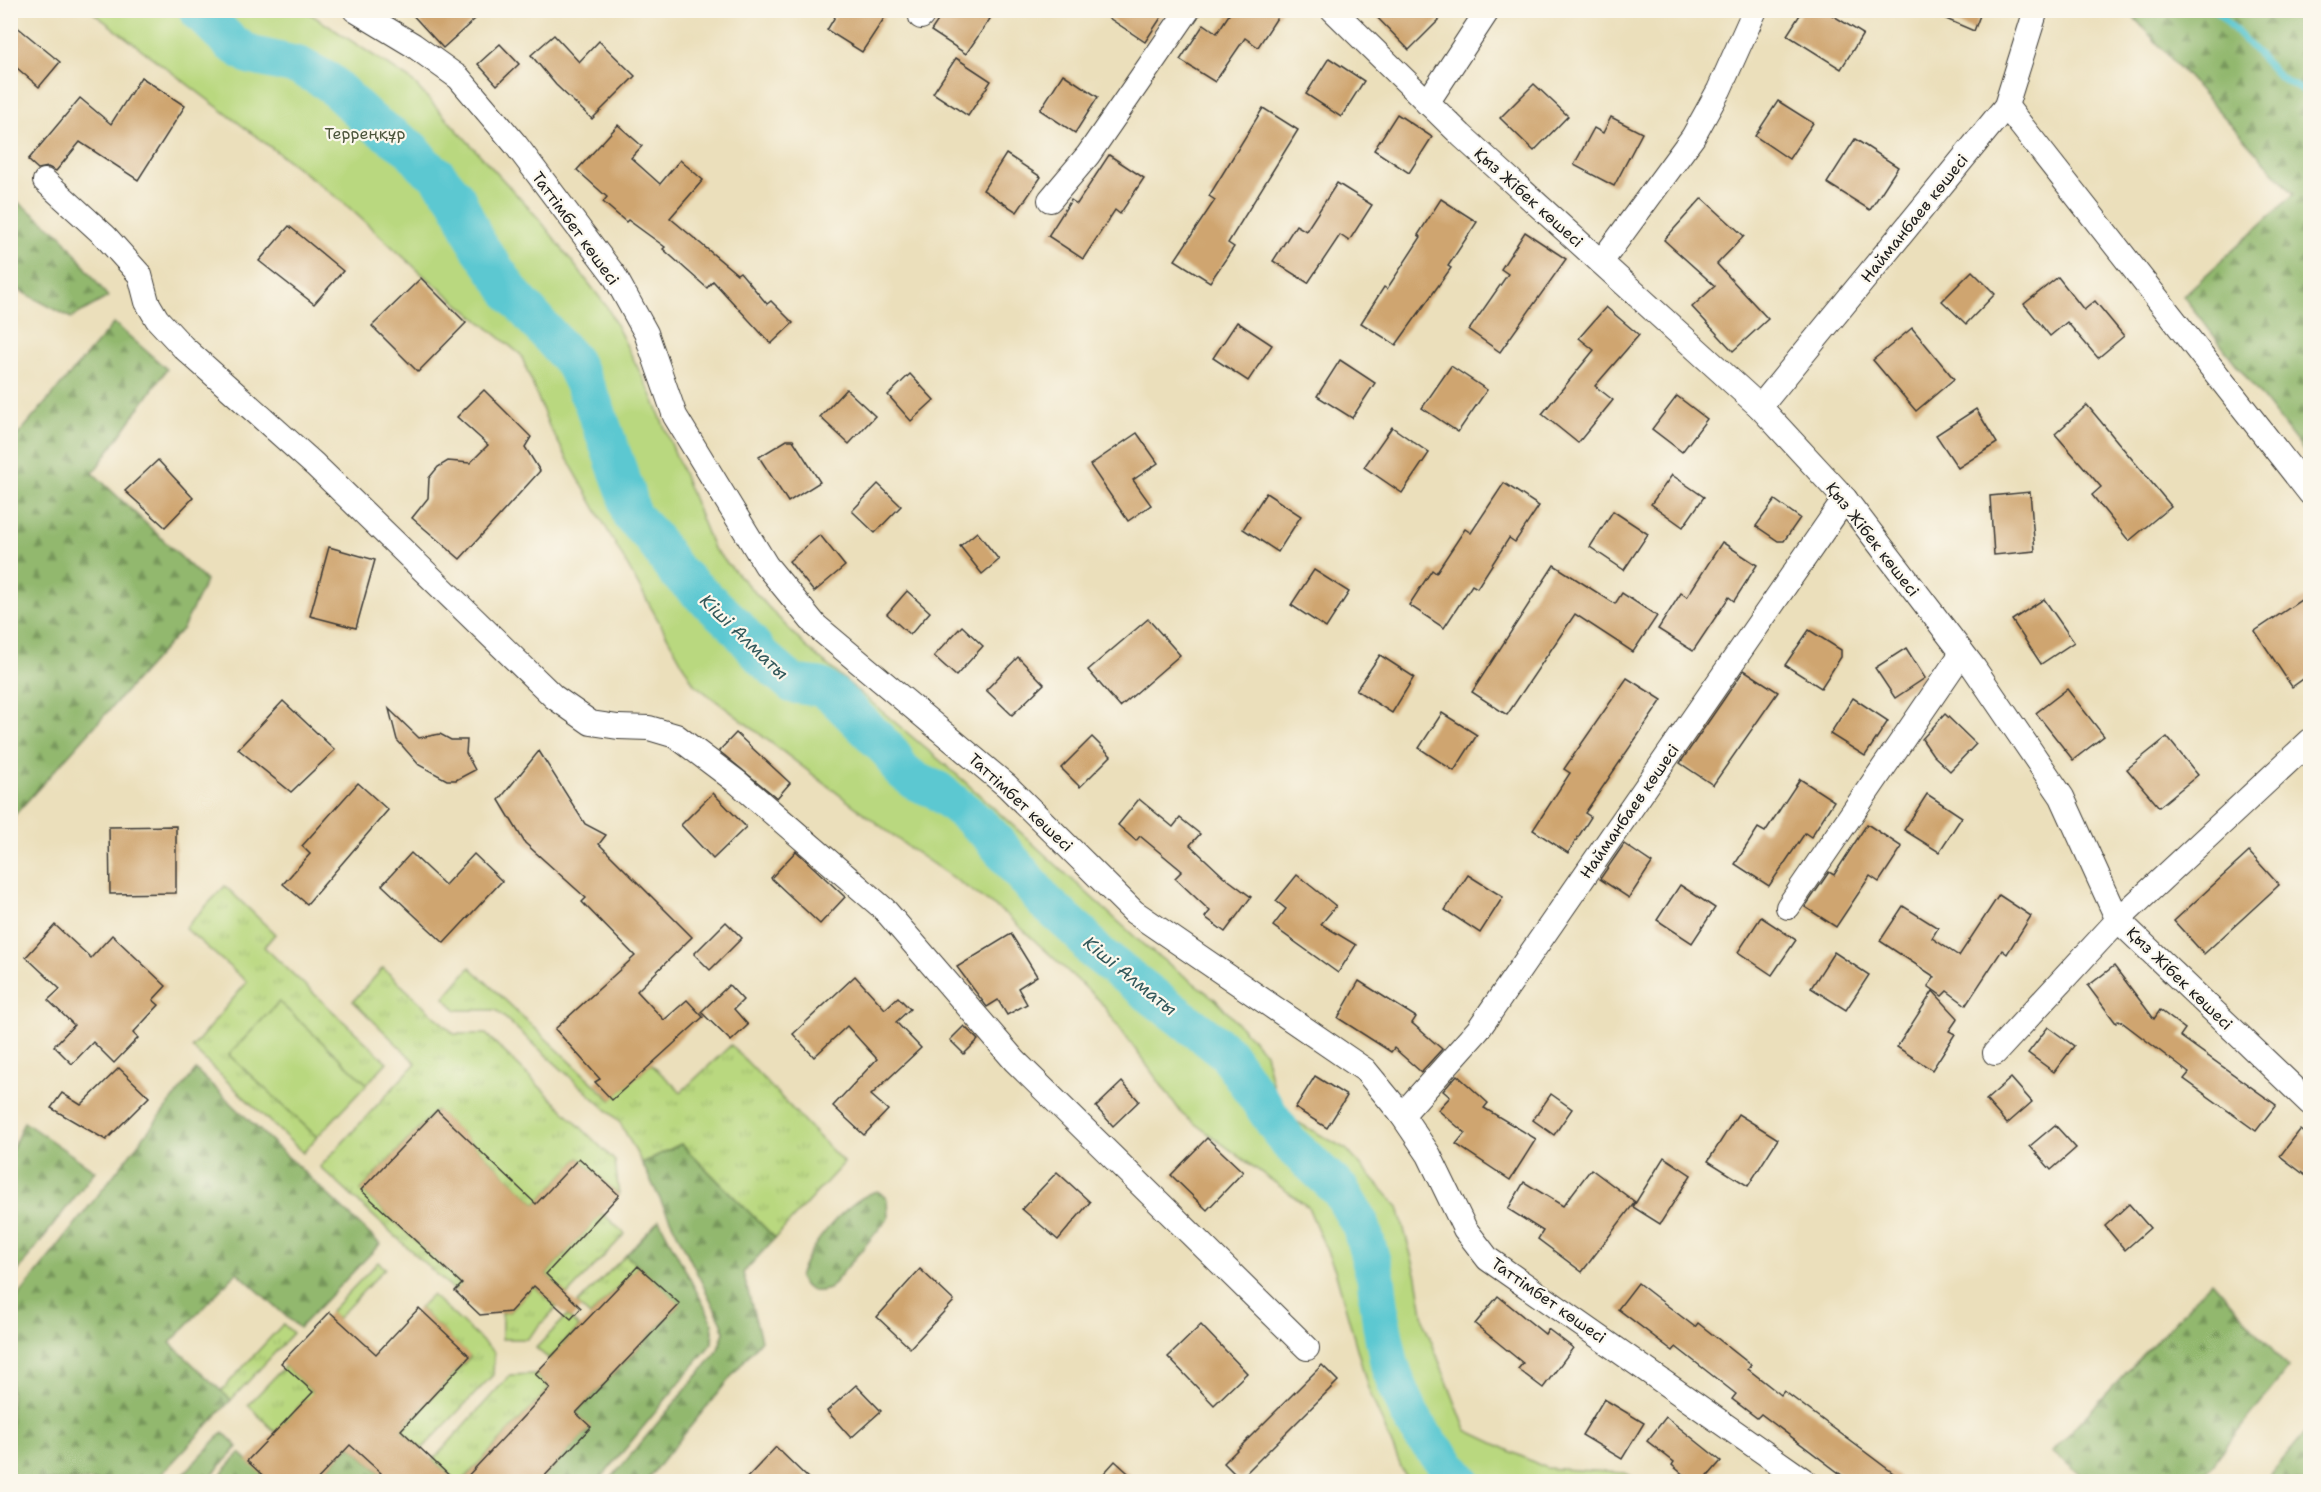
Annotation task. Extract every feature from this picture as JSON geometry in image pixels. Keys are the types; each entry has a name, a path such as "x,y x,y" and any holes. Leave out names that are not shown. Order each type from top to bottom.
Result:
{"street":[{"name":"Таттімбет көшесі","path":"355,10 412,45 459,78 516,145 614,275 646,333 675,416 766,565 816,626 1007,786 1134,912 1365,1070 1402,1114 1429,1155 1465,1229 1488,1259 1806,1482"},
{"path":"1050,200 1088,154 1188,10"},
{"name":"Қыз Жібек көшесі","path":"1333,10 1427,104 1760,407 1845,499 1962,653 2062,797 2118,920 2310,1103"},
{"path":"1427,104 1488,10"},
{"path":"1600,262 1693,137 1719,90 1755,10"},
{"name":"Найманбаев көшесі","path":"1760,407 2006,106 2036,10"},
{"path":"2006,106 2310,493"},
{"path":"45,181 105,237 140,275 147,302 157,319 183,348 315,465 554,697 591,723 649,728 676,736 737,782 884,909 1015,1061 1307,1348"},
{"name":"Найманбаев көшесі","path":"1402,1114 1478,1030 1845,499"},
{"path":"1788,907 1962,653"},
{"path":"1995,1053 2118,920 2310,741"}],"green space":[{"name":"Терреңқұр","path":"91,11 306,11 411,80 540,220 607,307 652,396 713,548 805,646 963,780 1146,947 1215,999 1265,1053 1279,1112 1346,1149 1398,1207 1417,1277 1425,1325 1466,1430 1546,1468 1624,1473 1640,1481 1407,1481 1368,1388 1335,1270 1308,1207 1183,1115 1100,1001 1007,915 908,847 694,684 549,426 521,355 422,274 344,203"},
{"path":"2128,11 2298,11 2298,47 2310,52 2310,459 2183,296 2294,194"},
{"path":"10,196 61,235 108,297 71,318 11,286"},
{"path":"114,323 167,369 93,473 206,581 183,628 11,819 11,443"},
{"path":"225,886 275,934 264,947 387,1062 367,1084 279,1002 229,1055 317,1137 303,1153 192,1048 247,982 185,928"},
{"path":"470,967 611,1100 651,1064 681,1092 731,1045 844,1163 775,1238 681,1144 642,1163 619,1121 496,1010 457,1010 444,998"},
{"path":"383,968 454,1034 486,1034 615,1161 619,1195 579,1158 536,1204 436,1110 361,1190 462,1284 455,1291 320,1167 416,1063 353,1001"},
{"path":"279,1002 367,1084 317,1137 229,1055"},
{"path":"196,1070 380,1244 299,1328 237,1272 170,1343 231,1400 155,1481 11,1481 11,1306"},
{"path":"24,1122 95,1171 11,1280 11,1152"},
{"path":"681,1144 775,1238 743,1273 761,1340 646,1481 609,1481 717,1352 724,1332 722,1323 642,1163"},
{"path":"878,1191 887,1199 888,1218 829,1289 812,1291 805,1287 799,1278 803,1266 819,1239 854,1203"},
{"path":"602,1213 625,1234 567,1295 546,1274"},
{"path":"659,1220 711,1319 712,1343 599,1481 539,1482 590,1427 576,1413 679,1305 626,1255"},
{"path":"626,1255 638,1266 590,1316 577,1304"},
{"path":"378,1262 385,1268 337,1319 330,1312"},
{"path":"2212,1281 2288,1368 2199,1481 2089,1481 2052,1452"},
{"path":"534,1286 557,1307 527,1339 502,1339 502,1313 510,1312"},
{"path":"432,1295 494,1352 493,1375 422,1449 401,1430 470,1357 419,1308"},
{"path":"567,1316 579,1327 549,1359 536,1348"},
{"path":"283,1324 293,1333 231,1400 221,1391"},
{"path":"285,1366 333,1411 324,1420 304,1401 275,1432 248,1405"},
{"path":"535,1374 550,1388 462,1481 456,1481 433,1460 510,1375"},
{"path":"2310,1427 2310,1481 2265,1481"},
{"path":"223,1432 238,1447 206,1481 177,1481"},
{"path":"350,1445 381,1473 373,1481 315,1482"},
{"path":"240,1453 270,1481 214,1482"}],"building":[{"path":"408,10 485,10 443,48"},
{"path":"839,10 875,10 885,17 862,52 827,30"},
{"path":"945,10 977,10 990,19 966,54 931,31"},
{"path":"1097,10 1166,10 1145,42"},
{"path":"1232,10 1282,10 1258,47 1245,38 1215,82 1180,60 1204,24 1217,33"},
{"path":"1370,10 1449,10 1409,50"},
{"path":"1803,10 1824,10 1863,34 1841,69 1787,35"},
{"path":"1925,10 1982,10 1974,31"},
{"path":"10,21 60,62 39,87 10,62"},
{"path":"554,35 579,62 599,41 635,76 592,119 556,85 531,55"},
{"path":"500,44 519,64 497,85 478,64"},
{"path":"956,58 991,81 968,116 933,93"},
{"path":"1329,58 1364,81 1341,117 1306,94"},
{"path":"1063,74 1098,97 1075,133 1040,110"},
{"path":"141,77 185,106 138,180 80,142 56,171 48,167 38,169 28,160 80,98 111,124"},
{"path":"1534,84 1568,116 1534,151 1500,118"},
{"path":"1778,101 1813,123 1789,159 1755,136"},
{"path":"1263,108 1298,130 1228,243 1234,247 1210,282 1175,260 1215,200 1209,196"},
{"path":"1397,114 1432,137 1409,173 1374,150"},
{"path":"1611,117 1642,133 1614,186 1574,165 1594,128 1603,133"},
{"path":"618,125 642,146 631,158 660,184 680,160 703,180 670,218 737,274 740,272 767,304 771,301 793,323 771,344 713,281 707,288 663,249 665,247 628,220 626,222 603,202 607,197 577,170"},
{"path":"1855,139 1898,167 1870,210 1827,183"},
{"path":"1006,154 1041,177 1017,212 983,190"},
{"path":"1109,155 1144,178 1120,214 1115,210 1083,259 1048,236 1071,200 1077,204"},
{"path":"1337,183 1372,205 1349,241 1340,235 1308,283 1273,261 1296,225 1306,231"},
{"path":"1702,198 1744,236 1717,264 1768,319 1733,351 1692,307 1715,286 1664,240"},
{"path":"1441,199 1477,222 1448,266 1451,268 1396,345 1361,323 1384,287 1387,289 1421,237 1418,235"},
{"path":"289,226 343,271 314,304 259,261"},
{"path":"1525,232 1566,259 1500,352 1469,330 1508,274 1501,269"},
{"path":"1972,271 1995,294 1966,324 1942,301"},
{"path":"2058,277 2084,310 2095,301 2124,336 2098,358 2067,322 2050,336 2024,304"},
{"path":"421,278 466,323 418,372 372,326"},
{"path":"1606,307 1639,335 1595,386 1613,400 1578,443 1542,414 1594,350 1579,338"},
{"path":"1237,322 1272,345 1248,381 1213,358"},
{"path":"1912,328 1954,379 1916,411 1873,360"},
{"path":"1340,360 1375,383 1352,418 1317,396"},
{"path":"1451,366 1487,390 1458,432 1422,408"},
{"path":"910,374 934,400 911,421 888,395"},
{"path":"846,389 875,416 849,444 820,417"},
{"path":"484,390 531,437 525,447 540,471 460,559 412,518 428,498 429,478 438,467 448,461 470,463 488,445 457,417"},
{"path":"1677,396 1707,419 1682,452 1652,429"},
{"path":"2087,405 2171,506 2129,541 2092,495 2101,487 2055,434"},
{"path":"1976,409 1997,443 1958,468 1936,435"},
{"path":"1392,427 1429,453 1402,493 1364,467"},
{"path":"1137,433 1158,463 1133,480 1151,505 1128,521 1090,465"},
{"path":"787,440 793,440 820,482 788,502 759,457"},
{"path":"158,460 193,498 165,527 125,491"},
{"path":"1672,475 1704,497 1683,527 1651,504"},
{"path":"1504,483 1539,506 1515,542 1509,538 1477,588 1472,585 1444,628 1409,605 1432,570 1436,573 1465,529 1471,533"},
{"path":"878,484 901,506 875,533 852,511"},
{"path":"2030,492 2035,551 1994,555 1990,496"},
{"path":"1266,493 1301,516 1278,552 1243,529"},
{"path":"1775,500 1800,518 1784,541 1778,541 1756,526"},
{"path":"1613,511 1648,534 1624,570 1590,547"},
{"path":"977,532 999,560 982,574 960,546"},
{"path":"820,535 845,566 814,592 789,561"},
{"path":"1722,542 1757,565 1734,601 1729,597 1693,651 1658,629 1681,593 1687,597"},
{"path":"329,547 375,560 356,628 310,616"},
{"path":"1554,565 1615,604 1622,593 1657,616 1633,652 1575,614 1507,715 1472,692"},
{"path":"1314,570 1349,592 1326,628 1291,605"},
{"path":"907,591 930,612 910,635 887,614"},
{"path":"2310,594 2310,674 2292,687 2255,631"},
{"path":"2044,599 2074,642 2041,664 2012,620"},
{"path":"1148,619 1180,655 1120,707 1088,670"},
{"path":"962,626 983,646 956,676 934,656"},
{"path":"1809,630 1841,650 1841,657 1821,688 1785,665"},
{"path":"1906,648 1925,678 1895,698 1875,668"},
{"path":"1380,655 1414,677 1392,713 1356,690"},
{"path":"1018,657 1044,684 1012,715 986,690"},
{"path":"1744,670 1778,692 1713,785 1680,763"},
{"path":"1627,678 1662,700 1585,813 1591,817 1568,853 1533,830 1570,773 1564,769"},
{"path":"2067,689 2104,736 2073,760 2036,713"},
{"path":"1853,698 1888,721 1865,756 1830,734"},
{"path":"283,701 335,750 291,792 238,749"},
{"path":"389,709 419,738 440,734 451,740 467,740 466,753 475,770 456,780 447,780 419,765 397,740"},
{"path":"1442,713 1477,735 1454,771 1419,748"},
{"path":"1945,714 1976,744 1950,771 1933,755 1922,739"},
{"path":"736,733 790,783 777,798 719,751"},
{"path":"1092,737 1111,756 1080,787 1061,768"},
{"path":"2167,737 2198,775 2159,807 2127,769"},
{"path":"539,751 585,824 606,835 599,844 692,937 637,991 664,1020 687,1000 703,1017 612,1100 595,1082 600,1079 555,1029 635,956 582,902 586,898 525,843 499,800"},
{"path":"1800,779 1834,801 1811,837 1805,833 1769,886 1735,864 1758,828 1765,832"},
{"path":"358,783 388,810 307,904 283,884 310,854 302,846"},
{"path":"713,793 746,827 713,859 681,825"},
{"path":"1927,794 1962,817 1939,852 1904,830"},
{"path":"1139,799 1173,827 1180,818 1200,834 1190,845 1223,876 1251,897 1225,932 1205,917 1210,911 1175,878 1182,871 1140,836 1136,841 1118,825"},
{"path":"1867,824 1902,847 1879,882 1870,876 1836,927 1805,907 1829,872 1834,875"},
{"path":"176,826 176,893 110,894 109,827"},
{"path":"1624,844 1652,863 1629,898 1600,879"},
{"path":"796,851 845,897 820,924 771,878"},
{"path":"2249,852 2279,885 2204,954 2174,921"},
{"path":"411,853 445,885 474,854 502,881 444,943 382,885"},
{"path":"1297,875 1336,906 1321,924 1356,945 1338,973 1273,926 1286,909 1276,901"},
{"path":"1468,875 1503,897 1480,933 1445,910"},
{"path":"1680,885 1715,908 1692,943 1657,920"},
{"path":"1999,895 2031,916 2007,954 2002,950 1966,1005 1947,991 1942,996 1928,986 1935,977 1880,941 1903,906 1938,928 1932,938 1959,956"},
{"path":"1761,917 1796,940 1772,975 1738,952"},
{"path":"726,922 742,938 710,970 694,954"},
{"path":"55,925 91,958 112,935 166,986 153,1000 159,1005 133,1033 138,1038 114,1063 93,1042 72,1064 54,1046 74,1025 48,1000 60,989 26,957"},
{"path":"1011,934 1037,976 1018,988 1027,1004 1007,1015 998,1000 987,1007 957,967"},
{"path":"1834,952 1869,975 1846,1010 1811,988"},
{"path":"2114,966 2154,1019 2160,1010 2185,1029 2180,1036 2276,1105 2256,1131 2184,1079 2189,1073 2119,1020 2116,1023 2088,986"},
{"path":"855,976 885,1009 898,997 910,1009 896,1022 921,1048 871,1095 888,1110 864,1135 833,1106 877,1059 847,1026 814,1057 793,1034"},
{"path":"1359,981 1416,1017 1412,1023 1442,1049 1421,1072 1394,1048 1391,1052 1338,1018"},
{"path":"729,985 743,1000 734,1009 748,1025 731,1041 701,1012"},
{"path":"1933,991 1958,1018 1949,1031 1955,1034 1932,1070 1897,1047"},
{"path":"964,1026 978,1040 964,1054 950,1040"},
{"path":"2048,1027 2074,1046 2054,1072 2028,1053"},
{"path":"119,1068 149,1097 106,1140 51,1108 62,1093 81,1105"},
{"path":"1457,1075 1488,1103 1484,1108 1536,1139 1510,1180 1456,1144 1465,1133 1438,1110 1450,1097 1443,1091"},
{"path":"1315,1076 1347,1096 1327,1128 1295,1108"},
{"path":"2011,1078 2032,1102 2007,1124 1986,1100"},
{"path":"1122,1082 1139,1101 1113,1126 1096,1107"},
{"path":"1551,1094 1572,1109 1554,1135 1533,1120"},
{"path":"437,1110 536,1204 579,1158 619,1195 546,1274 581,1308 571,1319 534,1286 510,1312 480,1315 455,1291 462,1284 361,1190"},
{"path":"1738,1114 1778,1139 1748,1186 1708,1161"},
{"path":"2055,1125 2076,1148 2051,1170 2030,1146"},
{"path":"2300,1130 2310,1138 2310,1179 2280,1156"},
{"path":"1207,1138 1243,1172 1207,1210 1171,1175"},
{"path":"1664,1157 1691,1175 1660,1224 1633,1207"},
{"path":"1591,1169 1635,1202 1582,1272 1538,1239 1543,1231 1508,1209 1524,1182 1563,1206"},
{"path":"1057,1172 1090,1202 1058,1240 1022,1209"},
{"path":"2129,1204 2150,1228 2125,1250 2105,1226"},
{"path":"638,1266 680,1304 576,1413 591,1427 539,1482 462,1482 550,1388 535,1374"},
{"path":"920,1269 954,1301 910,1348 877,1317"},
{"path":"1638,1283 1695,1327 1698,1323 1751,1365 1748,1369 1781,1395 1784,1391 1905,1482 1851,1482 1761,1414 1757,1418 1732,1399 1736,1394 1676,1347 1673,1351 1618,1309"},
{"path":"1498,1296 1545,1334 1548,1329 1573,1348 1543,1388 1518,1369 1523,1363 1475,1324"},
{"path":"419,1308 470,1356 401,1430 456,1482 373,1482 381,1473 350,1445 315,1482 270,1482 247,1461 313,1392 281,1363 330,1312 376,1354"},
{"path":"1201,1325 1247,1373 1214,1405 1168,1357"},
{"path":"1322,1365 1338,1381 1240,1479 1224,1463"},
{"path":"856,1385 881,1411 851,1438 827,1411"},
{"path":"1604,1399 1644,1423 1622,1459 1582,1435"},
{"path":"1666,1417 1721,1461 1703,1482 1692,1482 1672,1465 1674,1462 1647,1441"},
{"path":"776,1447 812,1482 743,1482"},
{"path":"1115,1461 1138,1482 1096,1482"}],"waterway":[{"name":"Кіші Алматы","path":"198,10 231,43 250,55 299,66 329,82 370,121 411,149 424,165 436,174 456,198 478,245 513,295 573,362 593,403 627,495 631,515 652,537 676,571 735,625 763,658 793,684 820,687 835,697 891,753 901,770 917,782 937,790 966,813 989,834 1045,902 1080,933 1094,951 1226,1052 1288,1142 1340,1190 1361,1226 1376,1278 1390,1367 1409,1413 1423,1436 1462,1482"},
{"path":"2216,10 2279,76 2310,96"}]}
